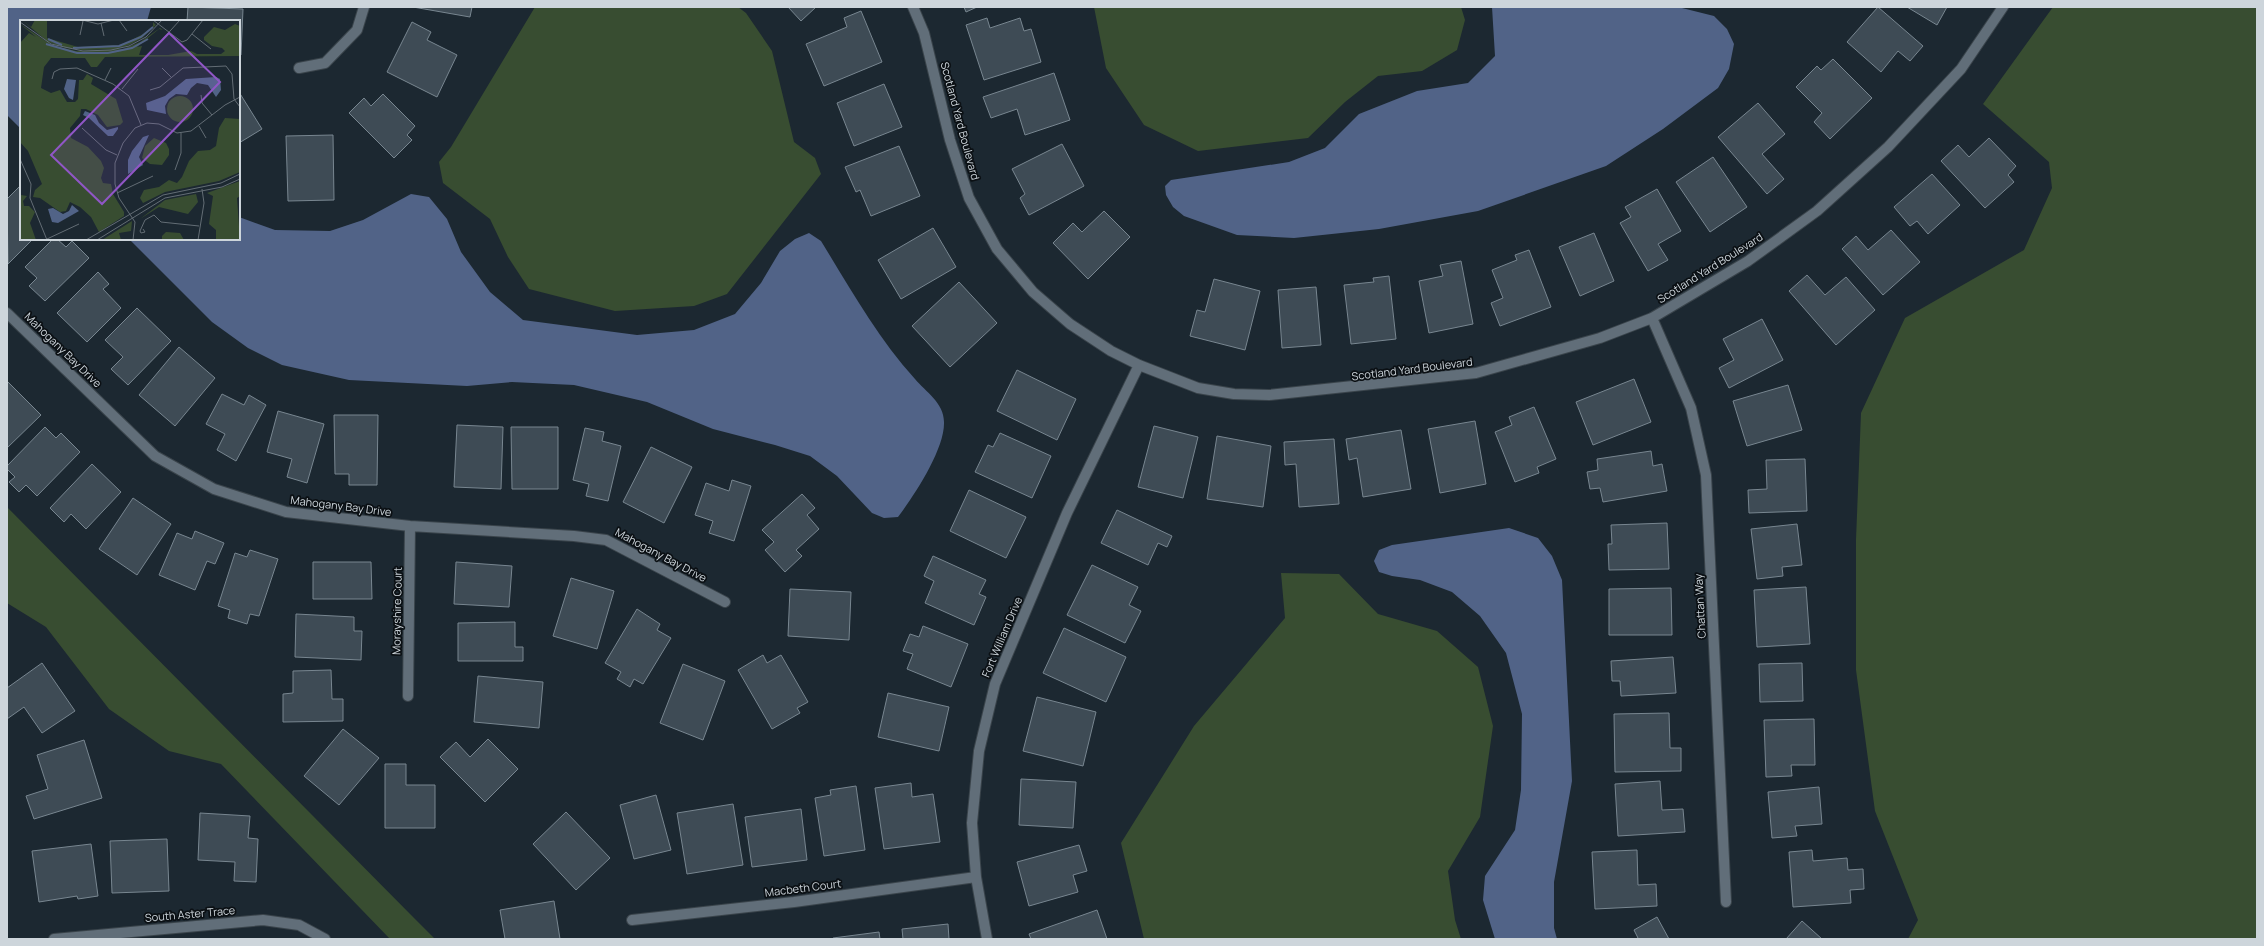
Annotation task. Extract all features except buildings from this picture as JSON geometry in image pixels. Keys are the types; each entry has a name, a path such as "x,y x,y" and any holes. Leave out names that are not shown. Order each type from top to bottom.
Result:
{"street":[{"path":"299,68 325,63 357,30 364,7"},
{"name":"Scotland Yard Boulevard","path":"913,7 924,33 950,140 969,198 997,249 1033,292 1070,324 1112,351 1139,365 1198,388 1234,394 1269,395 1476,373 1594,340 1652,318 1748,261 1817,211 1888,146 1961,69 2003,7"},
{"name":"Mahogany Bay Drive","path":"7,313 155,456 214,489 286,512 410,526 574,536 606,540 725,602"},
{"name":"Chattan Way","path":"1652,318 1691,408 1706,475 1726,902"},
{"name":"Fort William Drive","path":"988,939 976,877 972,822 979,751 995,684 1067,513 1139,365"},
{"name":"Morayshire Court","path":"408,696 410,526"},
{"name":"Macbeth Court","path":"632,920 794,902 976,877"},
{"name":"South Aster Trace","path":"54,939 263,920 299,926 325,939"}],"green space":[{"path":"535,7 738,7 746,13 772,51 794,142 815,158 821,174 727,294 694,306 615,311 529,289 508,257 490,219 443,183 439,162 451,147"},
{"path":"1094,7 1461,7 1465,20 1457,50 1422,71 1378,76 1345,102 1308,138 1198,151 1144,125 1106,68"},
{"path":"2053,7 2257,7 2257,939 1908,939 1918,920 1875,811 1856,670 1856,540 1861,413 1905,318 2024,250 2052,188 2049,162 1983,104"},
{"path":"7,507 435,939 390,939 221,764 169,751 109,709 46,627 7,603"},
{"path":"1281,573 1339,574 1378,614 1437,631 1478,667 1493,726 1480,817 1448,871 1455,920 1461,939 1144,939 1121,843 1194,726 1285,618"}],"water":[{"path":"7,7 151,7 147,20 20,20 20,128 7,115"},
{"path":"1492,7 1678,7 1714,16 1727,29 1734,44 1729,69 1718,88 1663,129 1606,166 1478,211 1379,229 1294,238 1237,235 1184,216 1173,207 1166,195 1165,186 1171,180 1289,162 1325,148 1359,114 1417,91 1468,83 1495,56"},
{"path":"411,194 429,197 447,219 461,252 490,292 523,320 637,335 694,330 735,314 761,283 780,251 795,239 809,233 821,241 888,346 915,379 938,403 944,422 943,433 934,458 920,485 898,517 884,518 872,513 837,476 810,456 775,445 713,429 647,402 574,385 512,382 467,386 349,380 282,365 248,348 212,322 130,240 240,240 240,217 275,230 330,231 363,220"},
{"path":"1509,528 1538,538 1552,556 1562,580 1572,781 1554,882 1554,928 1557,939 1495,939 1483,900 1485,876 1515,830 1521,790 1522,714 1506,653 1480,616 1452,592 1420,580 1392,576 1379,572 1374,561 1379,550 1392,545"}]}
